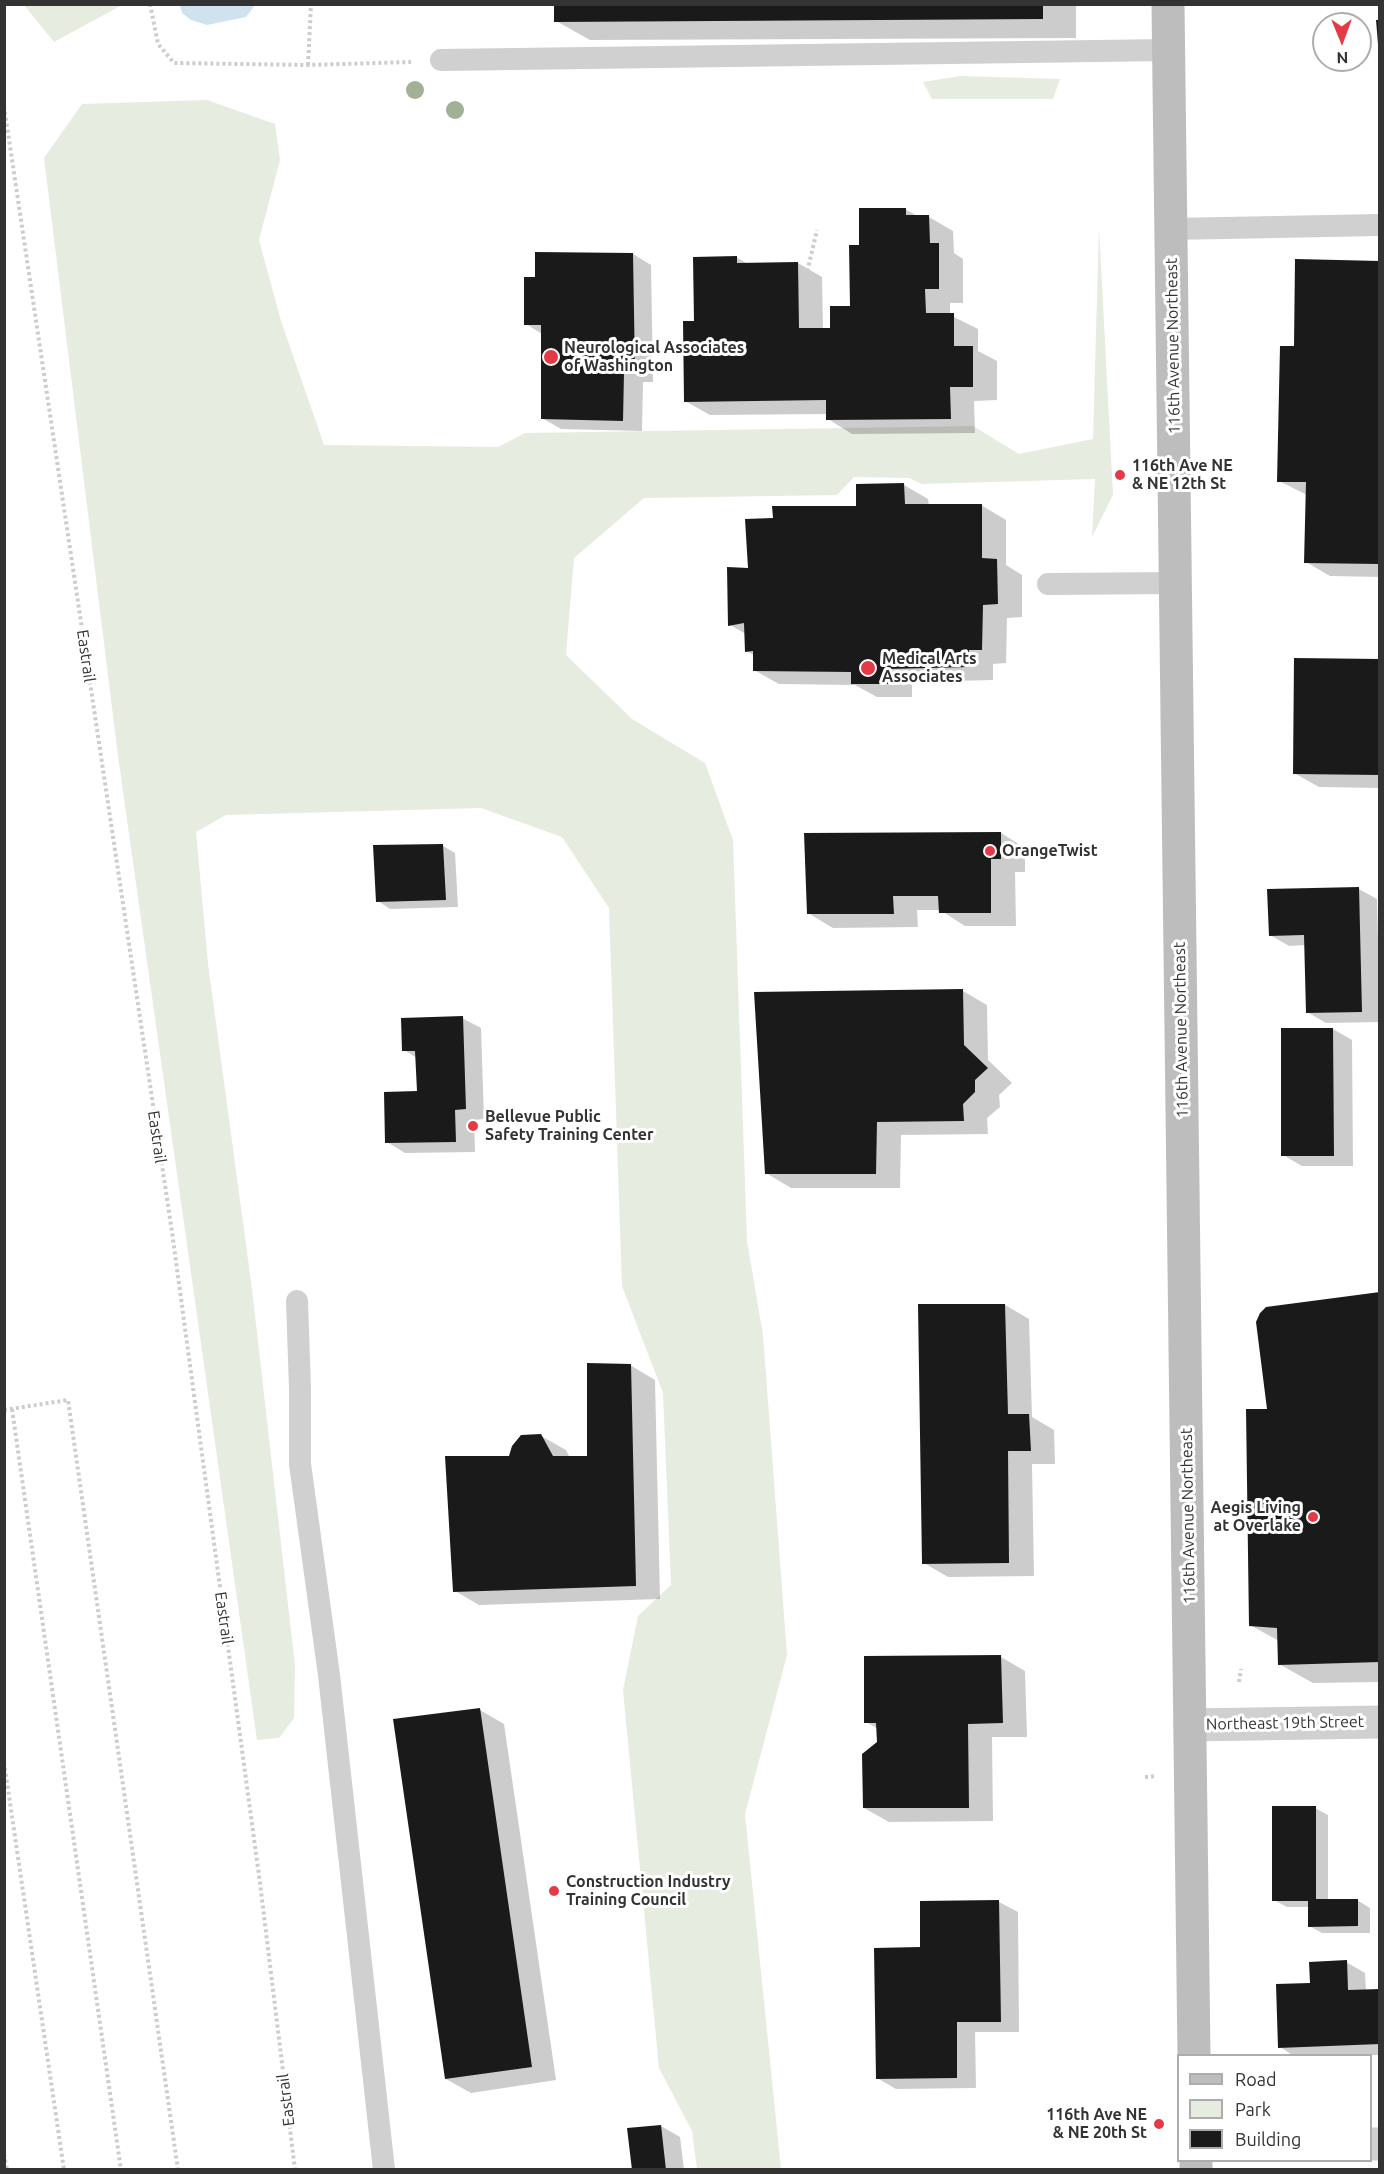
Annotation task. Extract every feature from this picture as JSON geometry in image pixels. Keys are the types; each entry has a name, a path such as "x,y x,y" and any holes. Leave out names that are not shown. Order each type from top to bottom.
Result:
{"main road":[{"name":"116th Avenue Northeast","path":"1168,4 1194,2054"}],"street":[{"name":"Northeast 19th Street","path":"1190,1725 1380,1722"}],"lane":[{"path":"441,60 1169,50"},
{"path":"1171,229 1380,225"},
{"path":"1048,584 1176,583"},
{"path":"297,1301 300,1464 329,1675 384,2169"}],"path":[{"path":"150,4 158,44 174,63 308,65 441,60"},
{"path":"308,65 311,4"},
{"name":"Eastrail","path":"4,106 172,1232 258,1872 295,2169"},
{"path":"807,319 805,281 817,230"},
{"path":"4,1410 68,1400 178,2169"},
{"path":"12,1409 121,2169"},
{"path":"1239,1682 1241,1669"},
{"path":"4,1762 64,2169"},
{"path":"4,2154 7,2169"}],"green space":[{"path":"24,5 122,5 54,42"},
{"path":"960,76 1060,79 1053,99 932,99 923,82"},
{"path":"207,100 275,124 280,160 259,240 281,321 324,445 498,447 525,433 973,426 1019,454 1093,439 1099,227 1113,495 1092,537 1095,479 922,484 909,478 854,477 837,495 644,498 574,558 566,655 632,719 705,763 733,840 747,1241 763,1335 787,1655 745,1814 781,2169 697,2169 692,2131 659,2068 623,1690 638,1616 671,1585 663,1393 622,1286 609,908 562,837 481,808 226,815 196,832 208,964 252,1289 295,1666 294,1718 279,1738 257,1740 118,756 44,158 82,104"}],"water":[{"path":"180,4 255,5 246,17 207,25 191,20 182,13"}],"building":[{"path":"554,4 1043,4 1043,19 554,22"},
{"path":"1376,20 1380,20 1380,44 1378,44"},
{"path":"859,208 906,208 906,215 929,215 930,243 939,243 939,289 925,289 926,313 954,313 954,346 973,346 973,387 950,387 951,419 826,420 826,400 684,402 683,321 694,321 693,257 737,256 737,263 798,262 799,328 830,328 830,306 850,306 849,245 859,245"},
{"path":"535,252 633,253 635,372 624,372 623,421 541,419 541,325 524,325 524,277 535,277"},
{"path":"1295,259 1380,261 1380,564 1304,563 1306,482 1277,482 1280,346 1294,346"},
{"path":"904,483 905,504 982,504 982,558 997,559 998,604 983,605 982,650 969,650 969,667 888,669 888,684 851,684 851,672 753,671 753,651 745,652 744,623 728,626 727,567 748,568 745,519 773,518 772,506 856,506 856,484"},
{"path":"1294,658 1380,659 1380,775 1293,774"},
{"path":"1001,832 1001,859 991,859 991,913 939,913 938,896 893,896 894,914 807,914 804,833"},
{"path":"443,844 446,900 376,902 373,845"},
{"path":"1359,887 1362,1012 1306,1013 1304,935 1269,936 1267,889"},
{"path":"963,989 964,1045 988,1068 975,1080 975,1092 963,1104 964,1121 877,1122 876,1174 765,1174 754,992"},
{"path":"463,1016 466,1109 455,1110 456,1142 385,1143 384,1092 417,1091 415,1051 402,1051 401,1018"},
{"path":"1281,1028 1333,1028 1334,1156 1281,1156"},
{"name":"Aegis Living at Overlake","path":"1380,1292 1380,1662 1278,1665 1277,1628 1249,1626 1246,1409 1267,1409 1256,1322 1266,1307"},
{"path":"918,1304 1005,1304 1008,1414 1029,1414 1031,1451 1008,1451 1009,1563 922,1564"},
{"path":"587,1363 631,1364 636,1586 453,1592 445,1456 509,1456 512,1446 521,1435 541,1434 553,1456 587,1456"},
{"path":"1001,1655 1003,1723 968,1724 969,1808 863,1808 862,1754 877,1742 876,1723 864,1723 864,1656"},
{"path":"480,1708 532,2067 445,2079 393,1719"},
{"path":"1272,1806 1316,1806 1316,1899 1358,1899 1358,1926 1308,1927 1308,1901 1272,1901"},
{"path":"999,1900 1001,2022 957,2022 957,2078 876,2079 874,1948 920,1947 920,1901"},
{"path":"1347,1960 1348,1990 1380,1989 1380,2044 1278,2048 1276,1984 1310,1983 1309,1962"},
{"path":"661,2125 666,2170 632,2170 627,2128"}],"place":[{"name":"Neurological Associates of Washington","path":"551,357"},
{"name":"116th Ave NE & NE 12th St","path":"1120,475"},
{"name":"Medical Arts Associates","path":"868,668"},
{"name":"OrangeTwist","path":"990,851"},
{"name":"Bellevue Public Safety Training Center","path":"473,1126"},
{"name":"Aegis Living at Overlake","path":"1313,1517"},
{"name":"Construction Industry Training Council","path":"554,1891"},
{"name":"116th Ave NE & NE 20th St","path":"1159,2124"}]}
